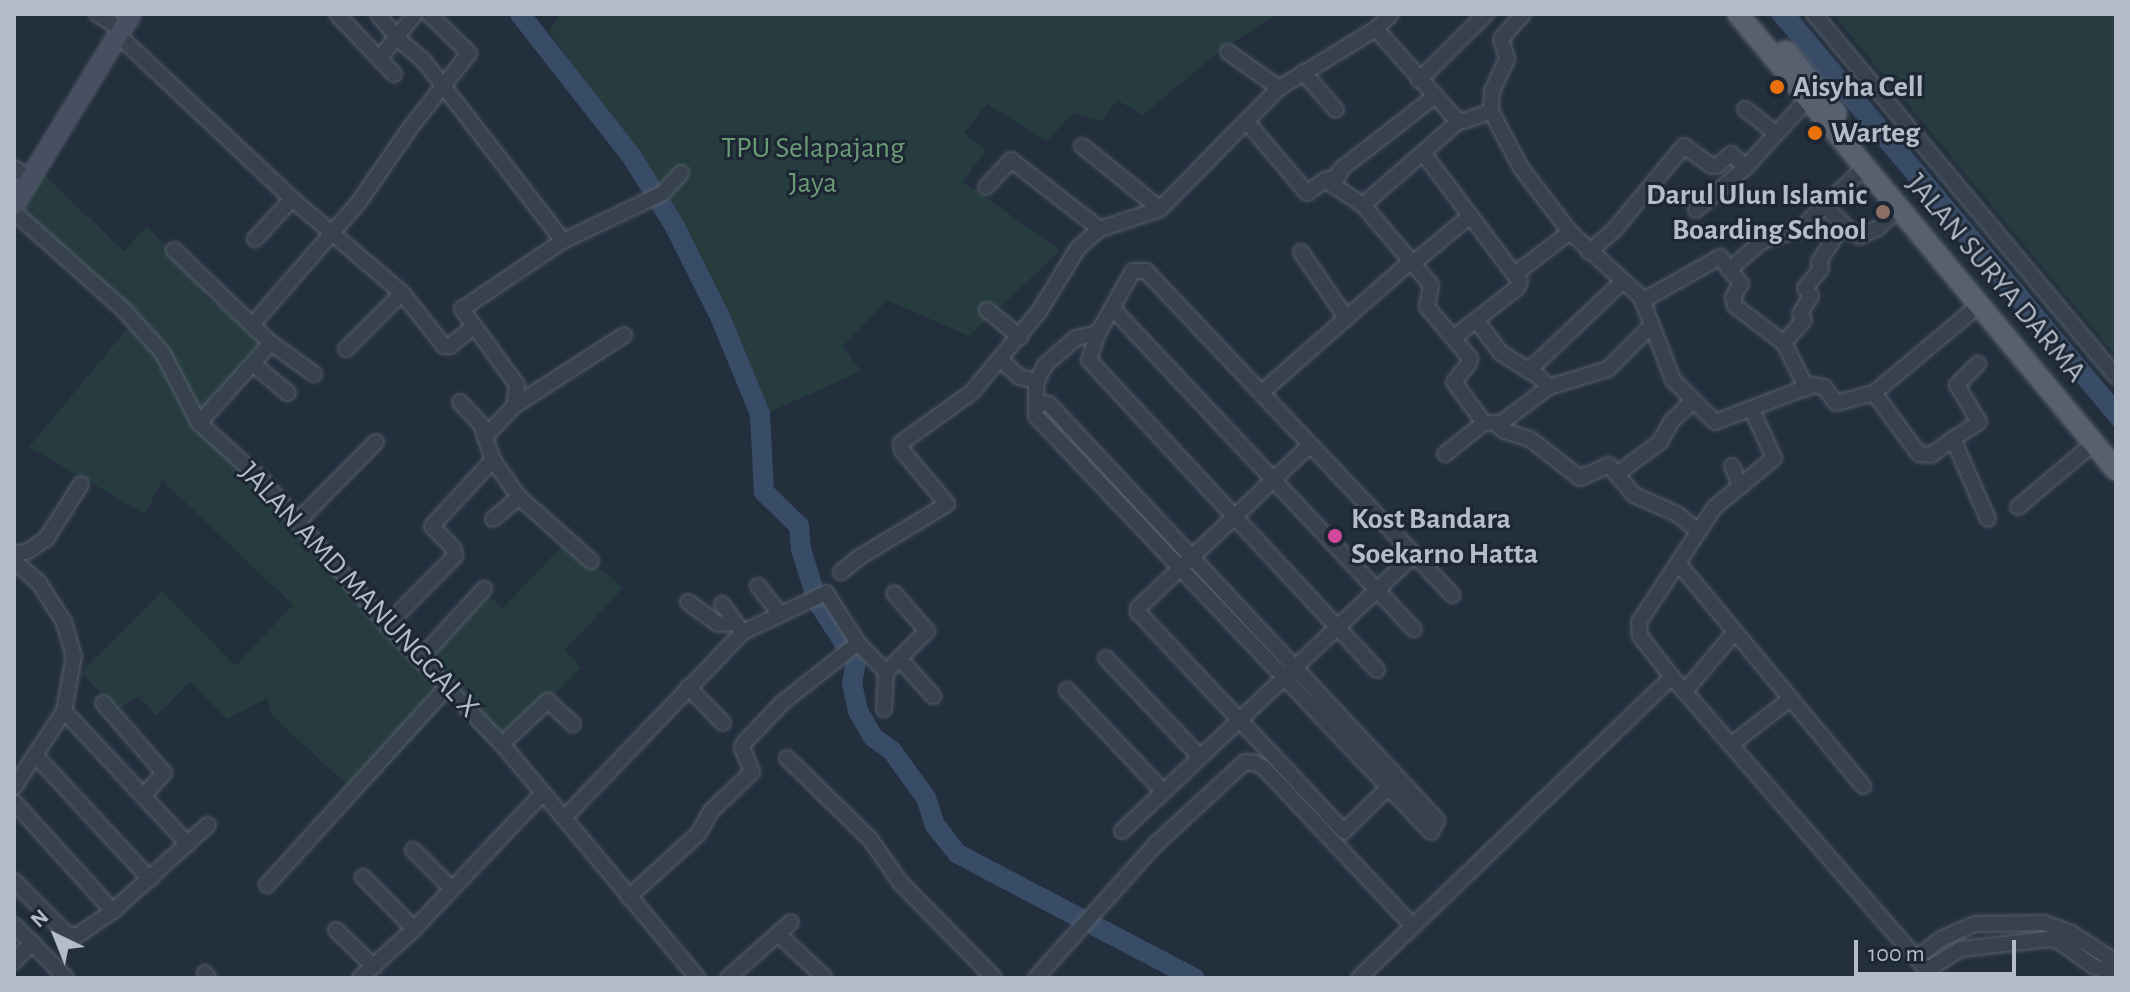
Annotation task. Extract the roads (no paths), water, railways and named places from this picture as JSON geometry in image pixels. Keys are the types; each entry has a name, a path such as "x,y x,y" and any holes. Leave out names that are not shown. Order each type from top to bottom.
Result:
{"main road":[{"name":"JALAN SURYA DARMA","path":"1738,14 1812,94 2116,453"},
{"name":"JALAN SURYA DARMA","path":"1755,14 1865,167 2116,470"}],"street":[{"path":"97,14 123,26 292,199 402,293 447,347 474,326"},
{"path":"337,14 394,74"},
{"path":"378,14 398,39 424,61 563,241"},
{"path":"379,59 415,14"},
{"path":"252,325 333,235 469,53 429,14"},
{"path":"841,572 858,558 947,504 902,450 901,443 972,392 1020,337 1078,248 1100,229 1160,209 1279,88 1376,29 1391,14"},
{"path":"1419,80 1486,14"},
{"path":"1523,14 1501,39 1507,59 1492,91 1491,111 1521,168 1570,232 1642,301 1668,374 1715,422 1820,385 1836,403 1874,393 1980,304"},
{"path":"1814,14 2116,377"},
{"path":"14,205 21,173 123,26"},
{"path":"1376,29 1434,97 1459,121"},
{"path":"1228,52 1279,88"},
{"path":"1303,72 1336,110"},
{"path":"1696,210 1746,167 1812,94"},
{"path":"1246,121 1307,193 1325,180 1338,177 1340,170 1434,97"},
{"path":"1745,109 1776,133"},
{"path":"1363,205 1459,121 1491,111"},
{"path":"1082,146 1160,209"},
{"path":"1589,252 1615,229 1684,146 1712,166 1731,154 1746,167"},
{"path":"1424,154 1520,282 1517,288 1453,338"},
{"path":"986,187 1011,160 1100,229"},
{"path":"1729,270 1762,241 1800,229 1865,167"},
{"path":"514,406 517,385 462,309 563,241 663,193 681,173"},
{"path":"1325,180 1363,205 1433,288 1425,300 1427,307 1470,361 1454,382 1490,424 1530,439 1580,478 1609,465 1634,495 1677,514 1697,530"},
{"path":"255,239 292,199"},
{"path":"1826,207 1856,236 1878,228 1900,207"},
{"name":"JALAN AMD MANUNGGAL X","path":"14,212 123,309 162,352 199,423 263,481 387,625 502,744 698,978"},
{"path":"1261,393 1342,324 1345,316 1470,216"},
{"path":"1784,343 1804,320 1800,314 1811,296 1805,288 1821,269 1819,262 1843,224"},
{"path":"1515,274 1570,232"},
{"path":"174,250 271,343 314,374"},
{"path":"1301,252 1345,316"},
{"path":"1642,301 1718,258 1741,284 1733,297 1735,306 1784,343 1807,389"},
{"path":"1377,670 1091,363 1089,356 1098,333 1114,310 1133,271 1142,268 1452,595"},
{"path":"1528,371 1622,282"},
{"path":"346,349 402,293"},
{"path":"987,310 1020,337"},
{"path":"1114,310 1414,629"},
{"path":"1476,320 1497,349 1549,387"},
{"path":"1445,454 1549,387 1608,369 1651,326"},
{"path":"1098,333 1066,344 1045,365 1037,381 1036,416 1437,820 1431,832 1388,788 1290,674"},
{"path":"485,437 514,406 624,335"},
{"path":"199,423 271,343"},
{"path":"1000,359 1019,377 1037,381"},
{"path":"1874,393 1919,454 1931,455 1979,422 1957,385 1978,364"},
{"path":"254,365 288,393"},
{"path":"1617,474 1660,442 1671,422 1693,401"},
{"path":"460,402 482,426 493,460 519,497 591,561"},
{"path":"1752,410 1774,458 1714,508 1637,626 1672,677 1927,970 1961,949 2049,939 2060,942 2093,966 2116,974"},
{"path":"1953,439 1988,519"},
{"path":"298,521 376,442"},
{"path":"2018,507 2094,443"},
{"path":"1309,446 1138,612 1344,831 1388,788"},
{"path":"387,625 455,556 453,548 432,526 493,460"},
{"path":"1732,466 1740,486"},
{"path":"14,554 46,539 81,484"},
{"path":"493,519 519,497"},
{"path":"1122,831 1414,555"},
{"path":"14,561 39,583 64,622 74,656 64,711 14,787"},
{"path":"1678,563 1863,786"},
{"path":"758,586 779,613"},
{"path":"420,659 484,589"},
{"path":"884,709 886,672 927,631 894,593"},
{"path":"564,818 688,687 739,628 810,603 824,594 853,647 886,672"},
{"path":"688,602 718,624 739,628"},
{"path":"722,604 739,628"},
{"path":"1685,691 1734,633"},
{"path":"629,897 699,833 711,811 752,772 742,748 745,742 782,703 853,647"},
{"path":"1106,658 1199,756"},
{"path":"900,659 933,696"},
{"path":"1359,978 1672,677"},
{"path":"267,885 447,687"},
{"path":"688,687 723,723"},
{"path":"1067,690 1163,791"},
{"path":"1732,744 1790,699"},
{"path":"502,744 548,701 573,724"},
{"path":"103,703 164,773 143,796"},
{"path":"64,711 188,844"},
{"path":"35,755 150,879"},
{"path":"787,758 870,839 900,882 994,978"},
{"path":"1036,978 1214,787 1236,767 1255,763 1413,926"},
{"path":"336,930 366,975 543,793"},
{"path":"14,802 113,911"},
{"path":"14,881 70,936 75,937 113,911 208,825"},
{"path":"413,850 452,889"},
{"path":"363,877 414,929"},
{"path":"728,978 791,922"},
{"path":"1916,958 1941,939 1975,924 2044,923 2071,933 2116,962"},
{"path":"14,925 66,978"},
{"path":"778,934 827,978 838,978"},
{"path":"14,962 32,942"}],"water":[{"path":"1769,14 1797,14 2116,398 2116,429"}],"waterway":[{"path":"520,14 632,157 674,225 721,319 760,414 764,492 799,526 801,549 817,601 856,661 852,683 858,711 873,737 892,751 926,798 935,825 958,854 1194,978"}],"place":[{"name":"Aisyha Cell","path":"1777,87"},
{"name":"Warteg","path":"1815,133"},
{"name":"Darul Ulun Islamic Boarding School","path":"1883,212"},
{"name":"Kost Bandara Soekarno Hatta","path":"1335,536"}],"park label":[{"name":"TPU Selapajang Jaya","path":"813,165"}]}
